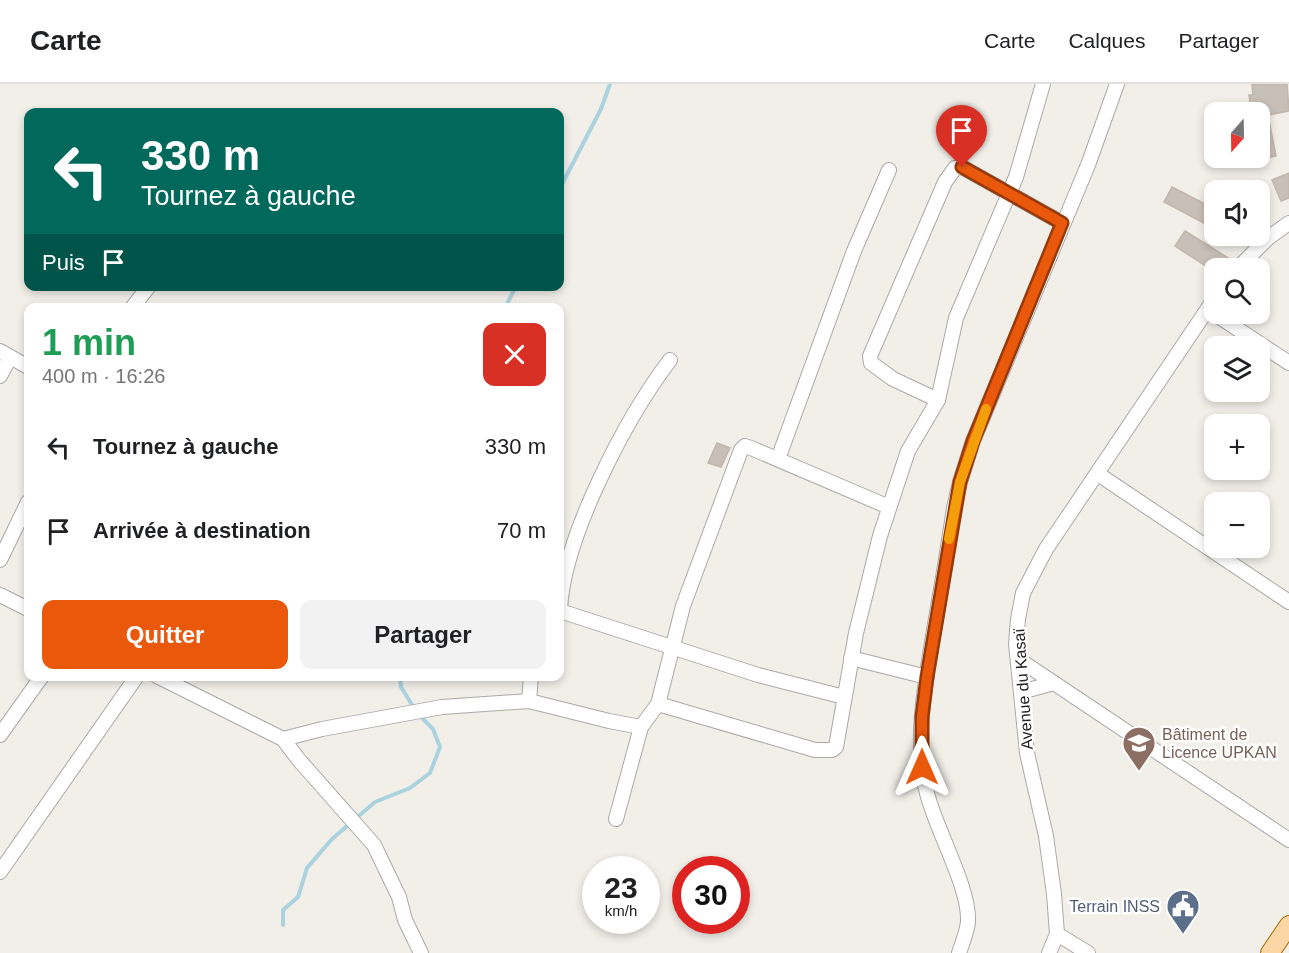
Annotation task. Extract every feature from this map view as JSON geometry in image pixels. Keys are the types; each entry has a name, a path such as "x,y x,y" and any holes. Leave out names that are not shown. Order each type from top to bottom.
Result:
{"main road":[{"path":"1270,953 1289,925"}],"street":[{"path":"658,704 815,750 832,750 839,741 844,697 863,602 890,507 908,452 938,400 956,318 1010,193 1028,140 1043,84"},
{"path":"959,953 968,924 968,910 963,889 934,818 922,767 922,717 960,482 973,441 1088,165 1117,84"},
{"path":"938,400 893,379 871,363 870,356 945,182 955,168 962,167 1062,223"},
{"path":"778,459 854,251 889,170"},
{"path":"1248,258 1268,238 1289,223"},
{"path":"136,303 145,291"},
{"name":"Avenue du Kasaï","path":"1049,953 1057,934 1054,894 1046,836 1027,753 1016,644 1023,593 1046,549 1204,321"},
{"path":"1235,324 1289,363"},
{"path":"0,376 5,354 24,365"},
{"path":"564,583 591,499 633,414 670,360"},
{"path":"616,819 641,727 658,704 683,606 741,450 745,446 890,507"},
{"path":"1098,474 1289,602"},
{"path":"0,560 24,510"},
{"path":"0,596 24,607"},
{"path":"564,611 758,675 844,697"},
{"path":"851,658 927,677"},
{"path":"1018,659 1289,840"},
{"path":"0,735 38,681"},
{"path":"0,872 134,681"},
{"path":"167,681 283,739 374,845 399,897 405,920 421,953"},
{"path":"529,702 531,681"},
{"path":"1022,692 1054,683"},
{"path":"283,739 322,729 442,707 529,702 609,722 641,727"},
{"path":"1057,934 1088,953"}],"building":[{"path":"1252,84 1287,84 1289,111 1270,115 1270,102 1250,102 1249,95 1253,95"},
{"path":"1270,125 1276,156 1270,157"},
{"path":"1289,173 1289,198 1281,201 1272,180"},
{"path":"1172,187 1204,203 1204,223 1164,202"},
{"path":"1185,231 1204,243 1204,246 1209,246 1228,258 1204,258 1204,265 1175,246"},
{"path":"717,443 730,448 721,467 708,463"}],"waterway":[{"path":"564,180 601,109 610,84"},
{"path":"508,303 514,291"},
{"path":"400,681 401,687 414,708"},
{"path":"283,925 283,910 298,897 307,868 332,839 375,802 410,788 430,773 440,747 433,729 418,714"}],"slow traffic":[{"path":"949,539 960,482 986,409"}],"place":[{"name":"Bâtiment de Licence UPKAN","path":"1139,772"},
{"name":"Terrain INSS","path":"1183,935"}],"route":[{"path":"922,767 922,717 927,677 960,482 973,441 1062,223 962,167"}]}
